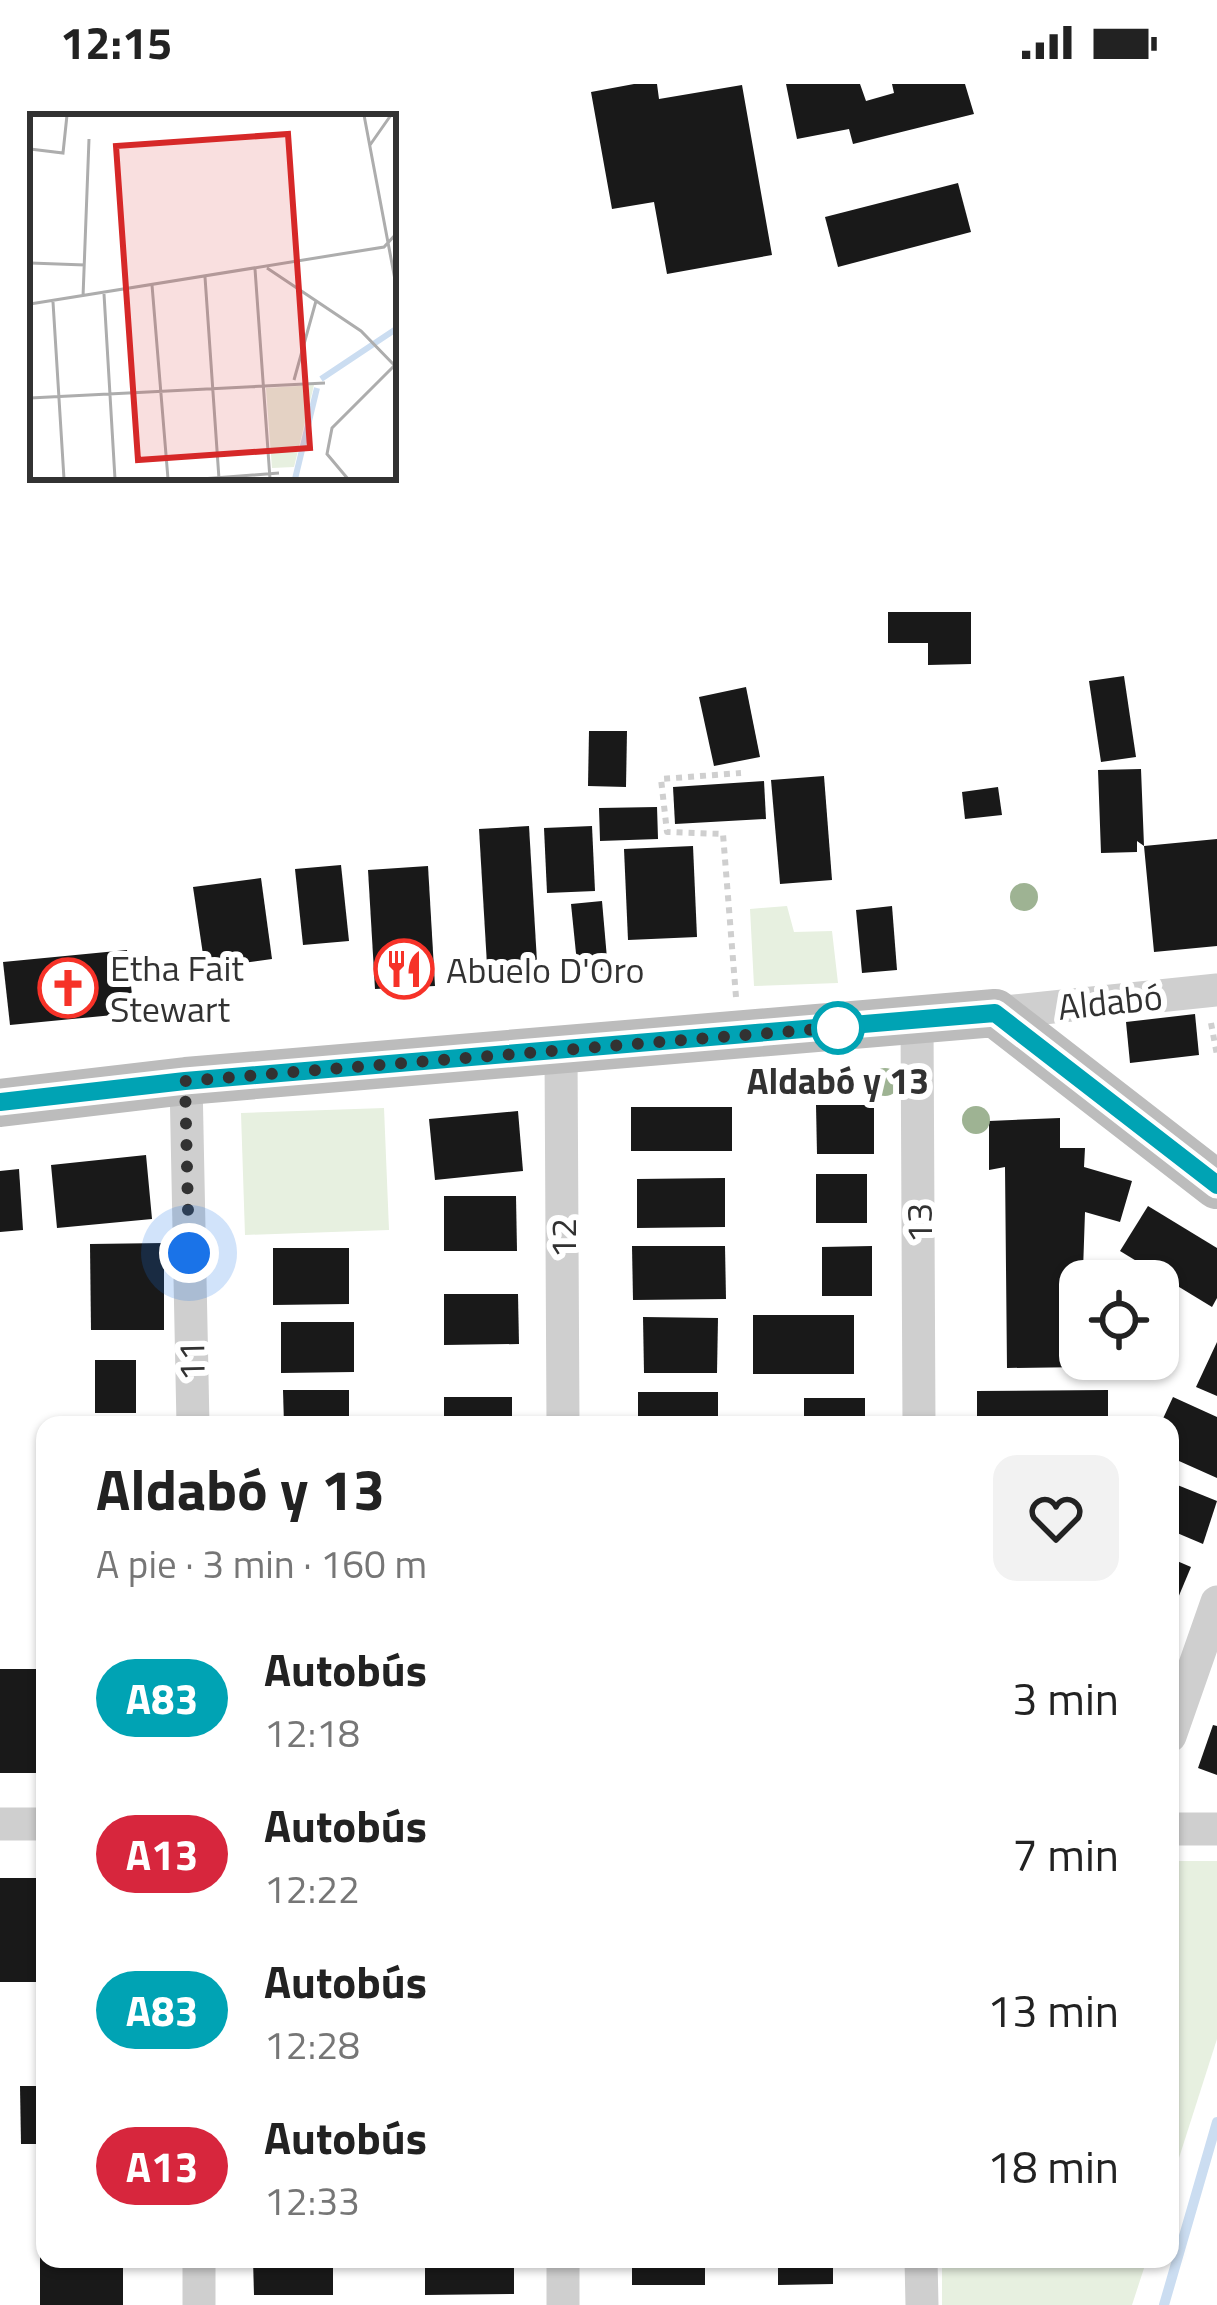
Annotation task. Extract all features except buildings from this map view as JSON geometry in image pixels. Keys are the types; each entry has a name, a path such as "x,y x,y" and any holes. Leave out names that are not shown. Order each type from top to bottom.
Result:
{"street":[{"name":"Aldabó","path":"0,1102 185,1081 1213,999"},
{"path":"995,1013 1217,1185"},
{"name":"13","path":"917,1021 919,1416"},
{"name":"12","path":"561,1052 562,1416"},
{"name":"11","path":"185,1081 193,1416"},
{"path":"1179,1710 1217,1602"},
{"path":"0,1824 36,1824"},
{"path":"1179,1829 1217,1829"},
{"path":"199,2305 200,2268"},
{"path":"562,2305 563,2268"},
{"path":"922,2268 922,2305"}],"path":[{"path":"740,1036 723,834 667,832 661,779 741,773"},
{"path":"1213,999 1217,1055"}],"green space":[{"path":"787,906 794,932 832,931 838,983 754,986 750,909"},
{"path":"384,1108 389,1230 245,1235 241,1113"},
{"path":"1179,1861 1217,1861 1217,2039 1179,2158"},
{"path":"942,2268 1144,2268 1132,2305 942,2305"}],"waterway":[{"path":"1179,2253 1217,2122"},
{"path":"1164,2305 1175,2268"}],"bus line":[{"name":"A83","path":"0,1102 185,1081 995,1013 1217,1185"}],"place":[{"name":"Abuelo D'Oro","path":"404,969"},
{"name":"Etha Fait Stewart","path":"68,988"},
{"name":"Aldabó y 13","path":"838,1028"}],"route":[{"path":"189,1253 185,1081 843,1027 838,1028"}]}
